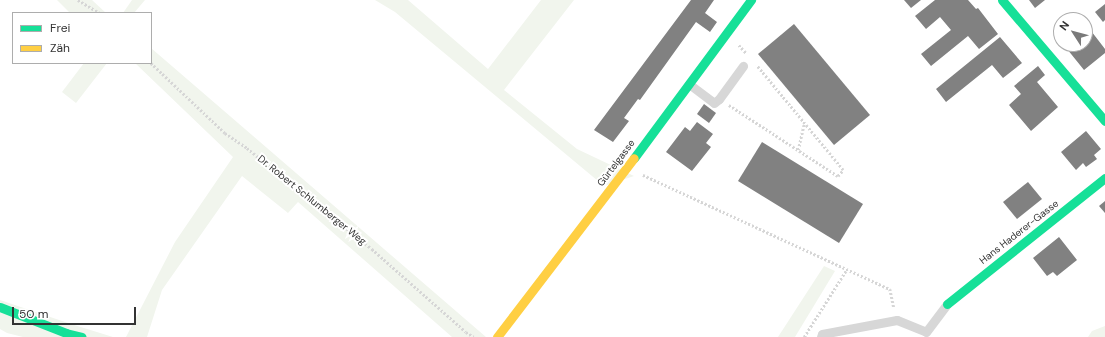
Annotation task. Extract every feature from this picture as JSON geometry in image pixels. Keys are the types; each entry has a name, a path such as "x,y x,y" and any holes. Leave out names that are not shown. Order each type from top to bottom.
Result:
{"street":[{"name":"Gürtelgasse","path":"497,337 627,167 751,0"},
{"path":"1002,0 1105,121"},
{"name":"Hans Haderer-Gasse","path":"947,304 1105,178"},
{"path":"0,307 66,333 82,337"}],"lane":[{"path":"688,84 714,103 719,99 743,66"},
{"path":"820,337 822,334 897,320 926,332 947,304"}],"path":[{"path":"78,0 98,12"},
{"path":"728,31 748,55"},
{"path":"719,99 838,176 843,170 753,62"},
{"name":"Dr. Robert Schlumberger Weg","path":"152,64 225,133 247,148 372,249 466,332 474,337"},
{"path":"798,150 804,123"},
{"path":"627,167 890,289 897,320"},
{"path":"804,337 847,269"}],"shaded area":[{"path":"57,0 92,0 105,12 69,12"},
{"path":"132,0 145,0 135,12 124,12"},
{"path":"375,0 408,0 488,69 541,0 574,0 504,90 577,149 634,176 604,186 395,12"},
{"path":"152,49 486,337 452,337 298,202 288,213 242,176 162,290 147,337 126,337 175,242 233,157 136,64 152,64"},
{"path":"83,64 106,64 76,103 62,92"},
{"path":"824,266 835,271 795,337 778,337"},
{"path":"0,300 113,337 23,337 7,333 0,329"},
{"path":"1105,326 1105,337 1088,337 1092,331"}],"building":[{"path":"691,0 714,0 705,13 717,22 710,32 696,22 640,100 638,99 624,118 629,121 613,142 594,130"},
{"path":"904,0 921,0 911,8"},
{"path":"935,0 968,0 976,9 978,8 998,34 979,49 968,36 931,66 921,54 951,30 940,17 926,29 915,16"},
{"path":"1029,0 1045,0 1035,8"},
{"path":"1105,4 1105,20 1103,22 1095,12"},
{"path":"794,24 870,115 834,145 758,54"},
{"path":"1093,33 1105,49 1105,53 1084,70 1069,52 1093,52"},
{"path":"1000,37 1022,63 1003,78 992,65 946,102 936,89"},
{"path":"1038,66 1045,75 1037,82 1058,107 1031,131 1009,105 1021,94 1014,86"},
{"path":"704,104 716,113 709,123 697,114"},
{"path":"697,122 713,134 706,143 711,147 692,171 666,152 685,127 690,131"},
{"path":"1086,131 1101,149 1094,155 1097,159 1086,167 1083,163 1076,170 1061,152"},
{"path":"762,142 863,204 839,243 738,181"},
{"path":"1028,182 1042,199 1017,219 1003,202"},
{"path":"1105,201 1105,213 1099,206"},
{"path":"1059,237 1077,260 1057,276 1053,272 1047,276 1033,258"}],"traffic: fast":[{"path":"634,158 751,0"},
{"path":"1002,0 1105,121"},
{"path":"947,304 1105,178"},
{"path":"0,307 66,333 82,337"}],"traffic: slow":[{"path":"497,337 634,158"}]}
